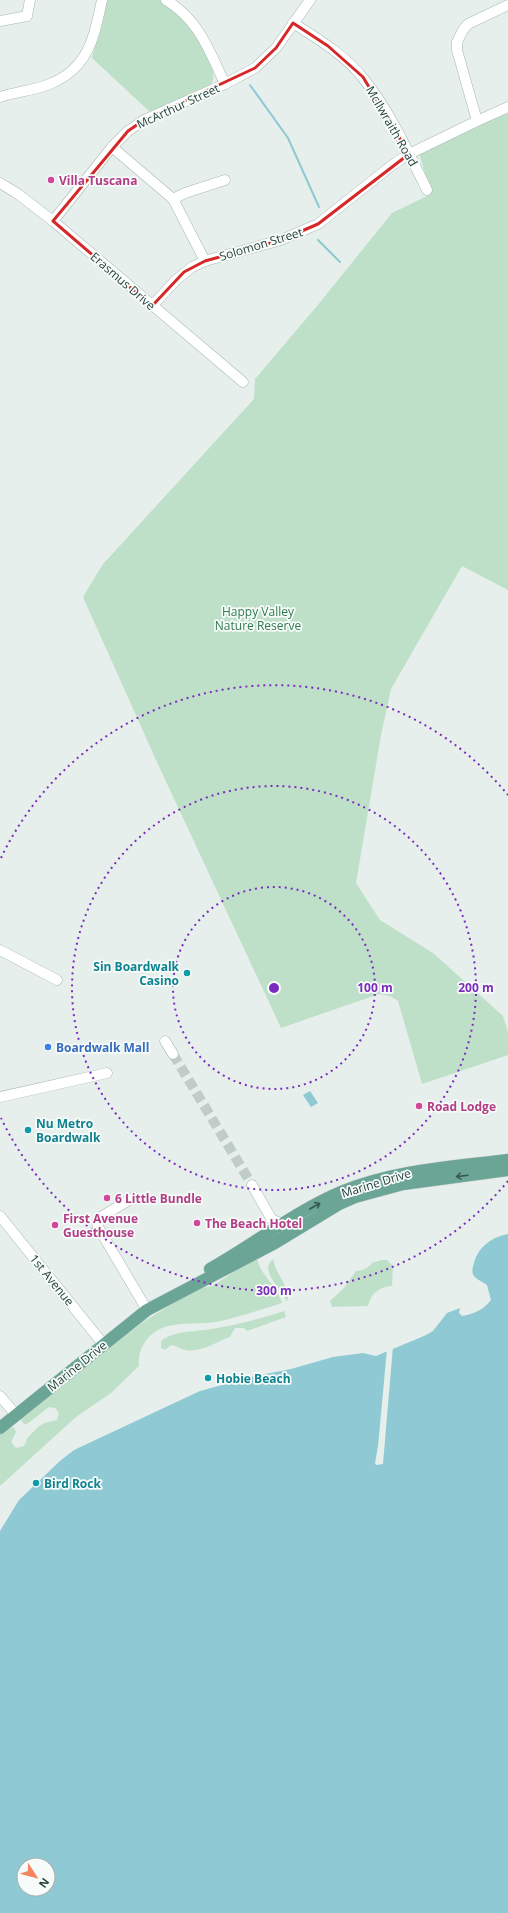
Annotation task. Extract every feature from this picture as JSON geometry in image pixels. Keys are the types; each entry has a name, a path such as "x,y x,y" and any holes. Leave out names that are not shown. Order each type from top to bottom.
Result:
{"main road":[{"name":"Marine Drive","path":"0,1428 172,1291 282,1225 327,1200 358,1187 425,1170 508,1160"},
{"name":"Marine Drive","path":"151,1308 173,1298 249,1257 348,1200 403,1184 508,1170"}],"street":[{"path":"0,21 27,16 27,0"},
{"path":"0,97 50,84 69,74 83,59 90,47 102,0"},
{"path":"166,0 190,19 199,31 225,84"},
{"name":"McArthur Street","path":"53,221 112,147 128,131 144,120 248,73 267,58 276,48 310,0"},
{"path":"477,121 457,50 457,42 468,24 508,5"},
{"name":"McIlwraith Road","path":"294,23 328,46 363,77 388,114 427,190"},
{"name":"Solomon Street","path":"152,306 184,272 204,261 281,240 318,224 391,166 409,154 508,107"},
{"path":"112,147 173,199 204,261"},
{"path":"173,199 184,193 225,180"},
{"name":"Erasmus Drive","path":"0,183 18,194 53,221 243,382"},
{"path":"0,950 57,980"},
{"path":"165,1041 174,1054"},
{"path":"0,1097 106,1073"},
{"path":"252,1184 272,1220 279,1222 282,1225"},
{"path":"134,1197 101,1217 98,1222 98,1227 151,1308"},
{"name":"1st Avenue","path":"0,1216 104,1345"},
{"path":"0,1396 16,1415"}],"highlighted area":[{"path":"293,23 328,46 363,77 409,154 318,224 281,240 205,261 184,272 152,306 53,221 128,131 144,120 255,68 276,48"}],"green space":[{"path":"105,0 160,0 168,4 188,24 206,51 213,75 211,84 150,112 92,58"},
{"name":"Happy Valley Nature Reserve","path":"508,112 508,590 462,566 391,689 381,735 356,883 380,920 433,953 503,1016 508,1032 508,1055 422,1084 398,1001 390,996 379,994 281,1028 156,760 83,597 103,564 254,399 255,379 317,306 392,213 431,194 419,153"},
{"path":"256,1254 261,1269 280,1296 282,1303 216,1322 171,1325 153,1333 143,1345 139,1355 139,1366 111,1393 76,1417 0,1486 0,1434 7,1429 14,1427 16,1432 11,1442 16,1448 24,1446 28,1437 39,1426 57,1420 59,1413 55,1408 49,1407 27,1424 24,1424 19,1418 143,1322 196,1289 212,1286"},
{"path":"273,1259 276,1269 289,1293 287,1302 272,1280 268,1269 269,1264"},
{"path":"387,1260 393,1266 392,1286 379,1289 373,1294 368,1306 332,1307 330,1301 344,1288 356,1271 365,1269 372,1263"},
{"path":"284,1311 286,1317 247,1331 244,1328 235,1328 230,1337 202,1349 191,1351 171,1345 165,1350 161,1348 161,1341 172,1335 230,1326"}],"water":[{"path":"310,1091 318,1103 311,1107 303,1095"},
{"path":"508,1234 508,1913 0,1913 0,1531 19,1500 60,1461 74,1450 200,1391 255,1376 291,1369 333,1357 363,1353 376,1356 433,1331 447,1313 460,1308 459,1313 462,1316 478,1311 491,1300 487,1285 474,1276 472,1270 476,1257 482,1248 491,1240"}],"pier":[{"path":"393,1346 383,1464 376,1465 387,1349"}],"waterway":[{"path":"250,85 288,138 319,207"},
{"path":"318,240 340,262"}],"tunnel":[{"path":"173,1054 252,1185"}],"place":[{"name":"Villa Tuscana","path":"51,180"},
{"name":"Sin Boardwalk Casino","path":"187,973"},
{"name":"Boardwalk Mall","path":"48,1047"},
{"name":"Road Lodge","path":"419,1106"},
{"name":"Nu Metro Boardwalk","path":"28,1130"},
{"name":"6 Little Bundle","path":"107,1198"},
{"name":"The Beach Hotel","path":"197,1223"},
{"name":"First Avenue Guesthouse","path":"55,1225"},
{"name":"Hobie Beach","path":"208,1378"},
{"name":"Bird Rock","path":"36,1483"}]}
